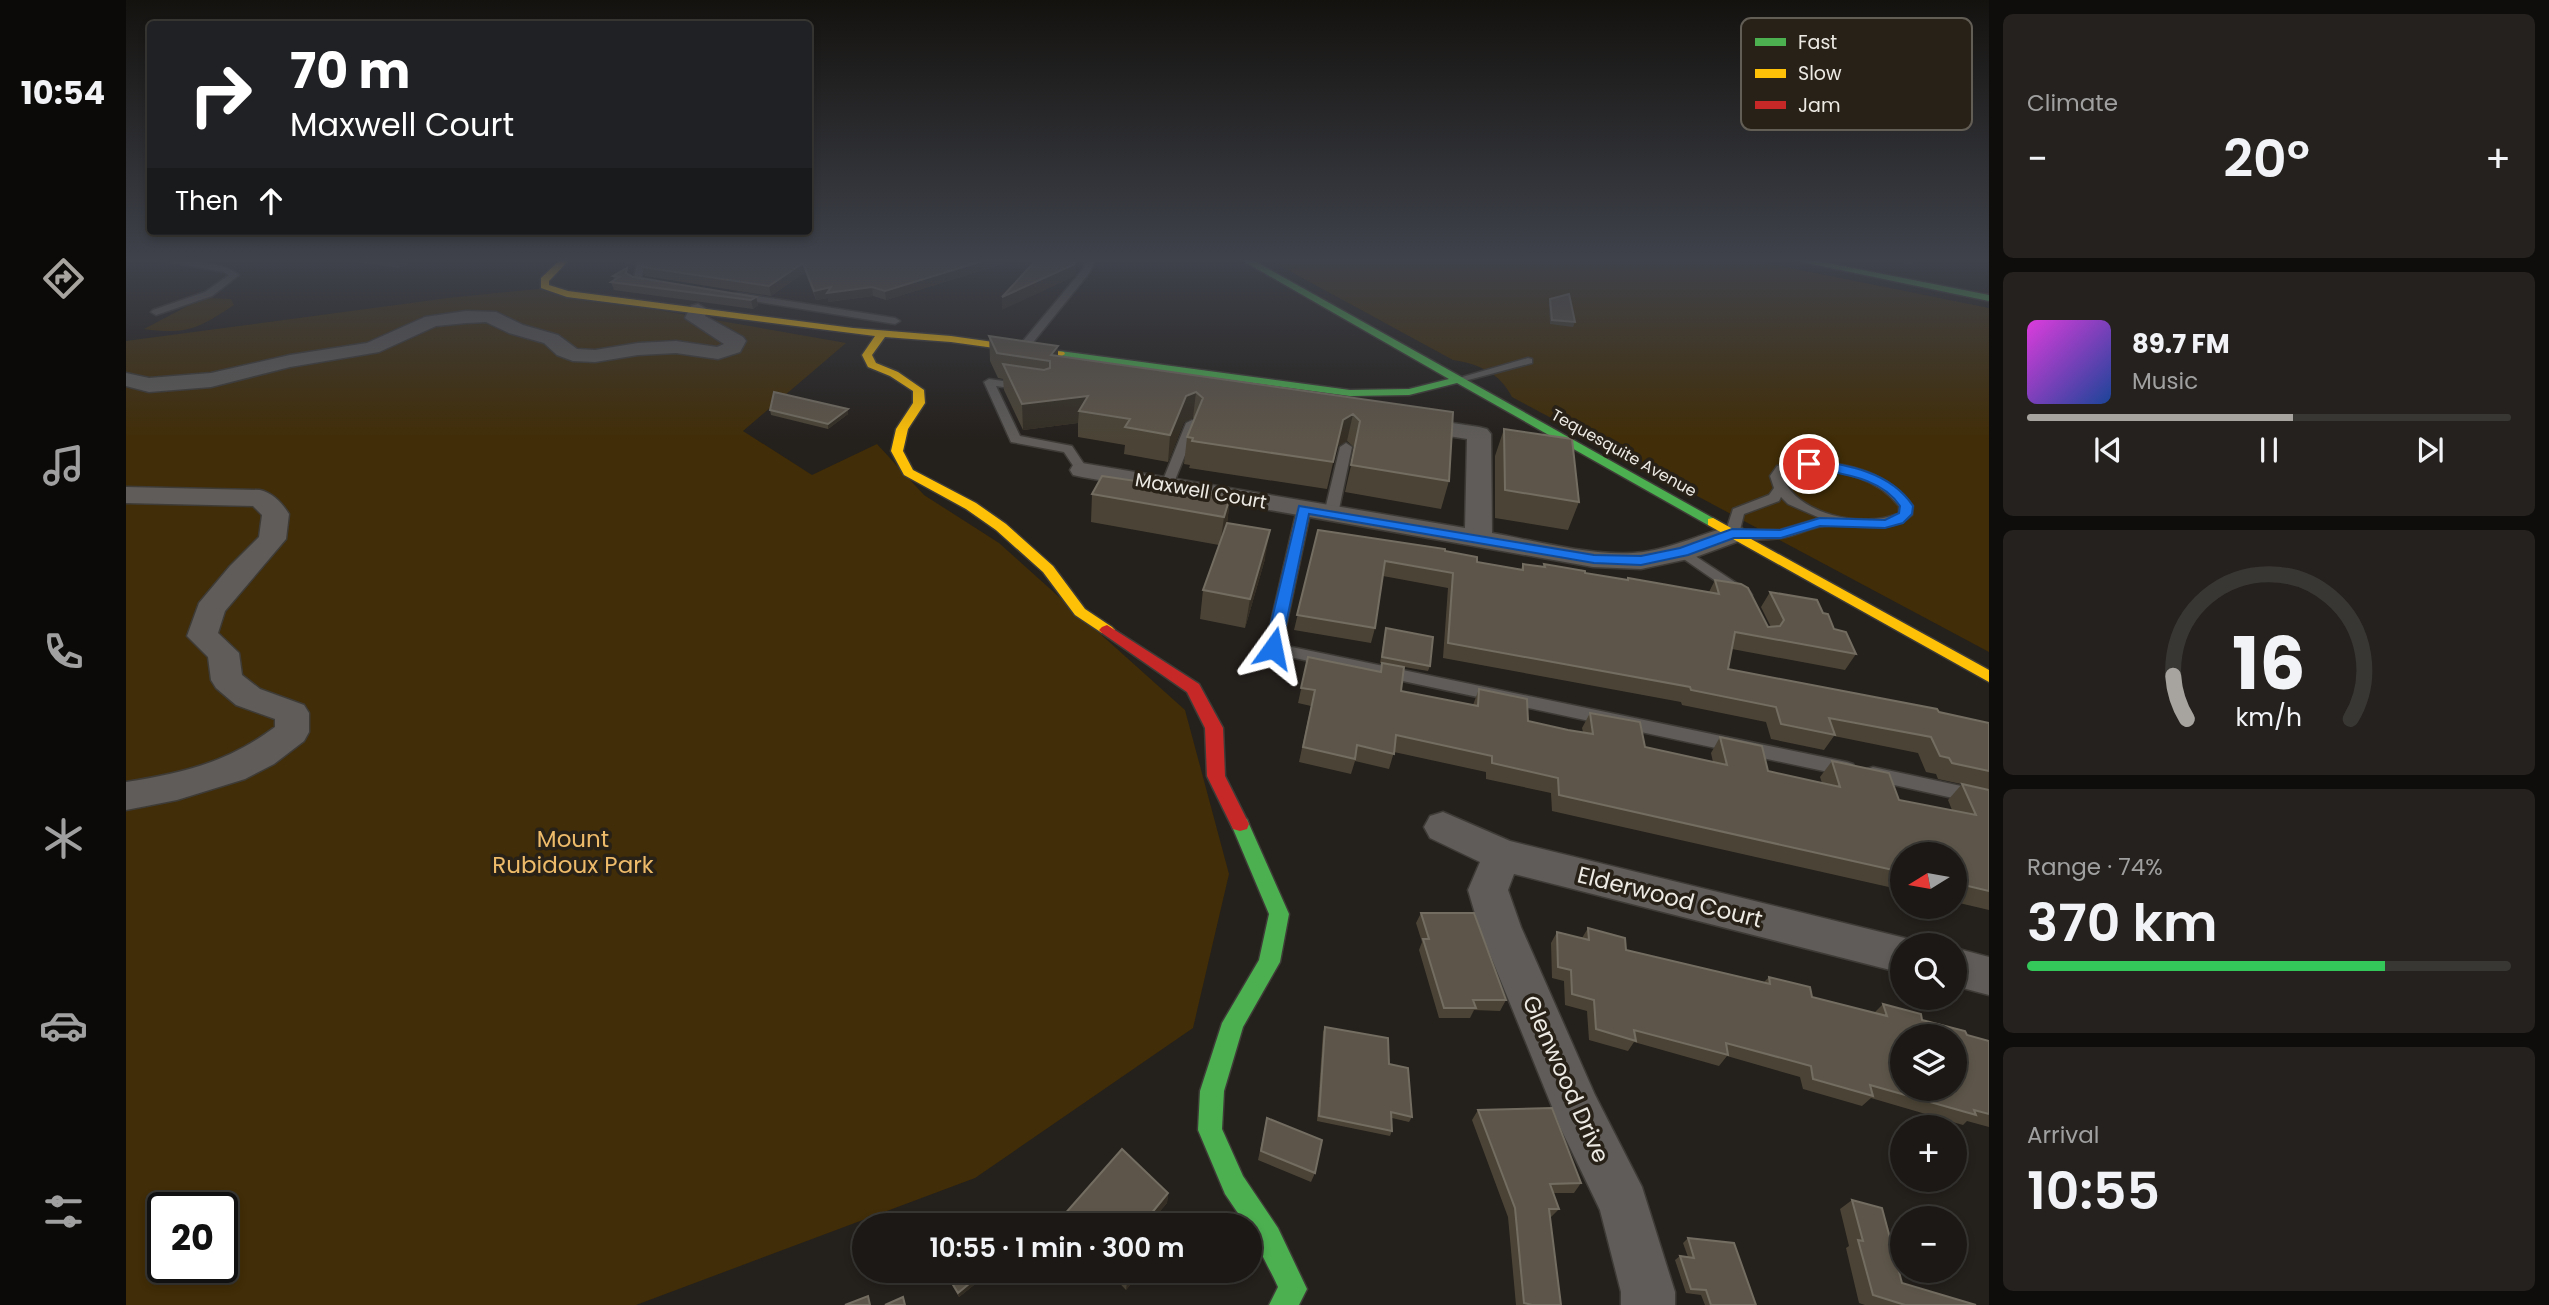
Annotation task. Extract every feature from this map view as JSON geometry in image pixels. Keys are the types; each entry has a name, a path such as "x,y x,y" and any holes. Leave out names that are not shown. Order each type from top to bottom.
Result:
{"street":[{"path":"126,379 160,385 211,380 290,361 348,354 372,348 432,321 450,319"},
{"path":"495,319 516,329 551,339 573,355 595,356 638,349 676,347 718,353 733,348 736,341 697,319"},
{"path":"769,319 1022,349 1350,393 1409,392 1457,380"},
{"name":"Tequesquite Avenue","path":"1349,319 1989,677"},
{"path":"882,333 867,355 872,365 894,374 918,390 919,403 902,429 897,451 908,472 971,506 1001,527 1048,569 1080,612 1193,688 1214,728 1216,776 1248,841 1279,914 1269,962 1233,1023 1212,1091 1210,1130 1234,1185 1269,1237 1300,1299"},
{"path":"1102,360 1091,376 1354,415"},
{"path":"1396,421 1479,434 1478,540"},
{"name":"Maxwell Court","path":"1082,470 1594,559 1641,561 1684,552 1732,534"},
{"path":"126,495 260,498 276,514 272,539 240,572 210,610 202,636 223,653 227,680 248,697 292,713 292,732 260,757 207,778 154,793 126,796"},
{"name":"Elderwood Court","path":"1443,827 1502,855 1890,951"},
{"name":"Glenwood Drive","path":"1502,855 1488,890 1500,928 1578,1112 1624,1205 1648,1292 1648,1305"},
{"path":"1967,970 1989,976"}],"lane":[{"path":"882,319 895,321 882,333"},
{"path":"1022,349 1047,319"},
{"path":"1457,380 1528,361"},
{"path":"1045,390 989,382 1015,439 1068,449 1082,470"},
{"path":"1167,485 1192,424"},
{"path":"1331,514 1346,447"},
{"path":"1780,489 1774,498 1738,512 1732,534 1781,534 1820,522 1885,524 1898,520 1905,514 1906,506 1889,487 1873,479 1823,465 1793,465 1781,469 1776,476 1780,489 1806,508 1846,521"},
{"path":"1304,509 1273,648 1989,799"},
{"path":"1684,552 1744,592 1754,614"}],"green space":[{"path":"163,319 211,319 183,330 144,329"},
{"name":"Mount Rubidoux Park","path":"291,319 709,319 846,343 743,431 812,475 877,444 924,495 999,543 1185,710 1229,874 1193,1028 975,1178 882,1213 852,1213 852,1224 636,1305 126,1305 126,341"},
{"path":"1378,319 1989,319 1989,652 1512,397 1488,371 1453,360"}],"building":[{"path":"1574,319 1575,322 1552,320"},
{"path":"989,336 1058,346 1051,355 1453,412 1449,481 1351,465 1360,421 1353,414 1343,420 1333,462 1192,441 1193,438 1187,437 1203,398 1196,392 1186,396 1170,435 1125,427 1130,419 1079,411 1088,396 1022,404 1003,364 1044,370 1050,368 1050,361 997,353"},
{"path":"774,392 848,409 828,424 770,410"},
{"path":"1504,429 1572,439 1579,502 1505,490"},
{"path":"1102,476 1230,497 1224,517 1092,494"},
{"path":"1227,523 1270,530 1250,599 1203,590"},
{"path":"1318,530 1445,549 1477,557 1477,562 1523,570 1523,564 1545,567 1544,564 1719,594 1715,580 1741,584 1748,588 1768,627 1780,626 1784,620 1770,592 1817,600 1823,613 1828,614 1834,629 1846,632 1856,654 1735,632 1728,669 1937,709 1939,712 1989,723 1989,771 1952,763 1949,758 1940,756 1931,737 1829,718 1835,735 1781,724 1776,707 1691,690 1690,687 1448,643 1453,573 1385,561 1375,628 1297,615"},
{"path":"1386,628 1433,637 1430,666 1382,657"},
{"path":"1308,657 1381,672 1382,663 1404,667 1401,691 1478,706 1479,689 1527,699 1528,721 1593,734 1590,713 1640,722 1645,747 1727,765 1720,737 1762,746 1768,771 1840,787 1832,761 1889,773 1899,800 1976,815 1962,784 1989,790 1989,891 1967,886 1967,842 1890,842 1890,869 1559,795 1558,778 1492,763 1492,756 1396,735 1394,754 1357,745 1355,759 1303,747 1315,690 1301,688"},
{"path":"1421,913 1474,913 1506,1000 1473,1000 1476,1008 1444,1008 1423,939 1429,939"},
{"path":"1588,928 1625,938 1626,950 1770,984 1769,977 1810,987 1812,997 1887,1016 1883,1004 1890,1006 1890,1010 1921,1014 1922,1020 1938,1024 1890,1024 1890,1091 1870,1085 1873,1096 1813,1079 1811,1066 1726,1043 1728,1055 1634,1030 1636,1041 1596,1029 1594,1000 1572,994 1571,970 1558,967 1557,932 1589,940"},
{"path":"1325,1027 1388,1038 1389,1064 1408,1068 1412,1117 1391,1112 1392,1131 1319,1116"},
{"path":"1967,1035 1989,1041 1989,1114 1974,1110 1976,1115 1927,1101 1967,1101"},
{"path":"1552,1108 1581,1183 1550,1184 1559,1209 1549,1209 1561,1305 1532,1305 1524,1303 1515,1208 1478,1110"},
{"path":"1267,1118 1322,1140 1315,1173 1261,1151"},
{"path":"1122,1149 1168,1193 1152,1213 1066,1213"},
{"path":"1852,1200 1882,1208 1890,1238 1890,1283 1902,1283 1976,1305 1905,1305 1873,1295 1858,1240 1863,1241"},
{"path":"1688,1238 1734,1243 1756,1305 1711,1305 1706,1290 1691,1289 1680,1256 1694,1258"},
{"path":"952,1283 970,1283 958,1293"},
{"path":"868,1296 870,1305 845,1305"},
{"path":"903,1297 905,1305 885,1305"}],"traffic: fast":[{"path":"1351,319 1713,522"},
{"path":"1060,354 1350,393 1409,392 1457,380"},
{"path":"1240,824 1279,914 1269,962 1233,1023 1212,1091 1210,1130 1234,1185 1269,1237 1293,1289 1283,1305"}],"traffic: slow":[{"path":"759,319 853,331 951,339 1060,354"},
{"path":"882,333 867,355 872,365 894,374 918,390 919,403 902,429 897,451 908,472 971,506 1001,527 1048,569 1080,612 1107,630"},
{"path":"1713,522 1989,677"}],"traffic: jam":[{"path":"1107,630 1193,688 1214,728 1216,776 1240,824"}],"route":[{"path":"1273,648 1304,509 1535,550 1594,559 1641,561 1684,552 1732,534 1781,534 1820,522 1885,524 1898,520 1905,514 1906,506 1901,497 1889,487 1854,471 1809,464"}]}
